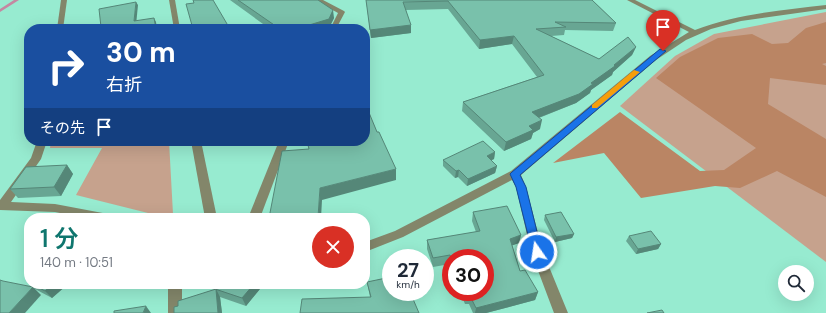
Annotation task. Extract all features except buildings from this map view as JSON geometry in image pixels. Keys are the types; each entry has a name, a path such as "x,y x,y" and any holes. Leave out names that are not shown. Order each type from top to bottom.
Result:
{"street":[{"path":"61,24 64,0"},
{"path":"172,0 176,24"},
{"path":"318,0 342,12 336,24"},
{"path":"630,0 694,32"},
{"path":"370,245 399,234 515,174 652,58 673,43 694,32 737,21 826,7"},
{"path":"1,206 36,159 40,146"},
{"path":"197,146 210,213"},
{"path":"256,213 282,146"},
{"path":"515,174 521,187 537,252 561,313"},
{"path":"1,206 55,208 82,213"},
{"path":"175,289 175,313"}],"shaded area":[{"path":"826,12 826,262 620,106 675,56 714,34"},
{"path":"826,22 826,63 822,64 826,66 826,85 770,78 768,104 826,139 826,197 777,171 740,188 715,186 641,198 604,153 553,163 620,112 700,171 724,170 756,148 656,78 680,57 718,38 752,34 772,44 788,43 806,28"},
{"path":"50,146 169,146 173,213 148,213 76,195 102,148 50,148"}],"waterway":[{"path":"0,11 17,0"}],"slow traffic":[{"path":"594,107 637,72"}],"route":[{"path":"537,252 521,187 515,174 652,58 663,51"}]}
